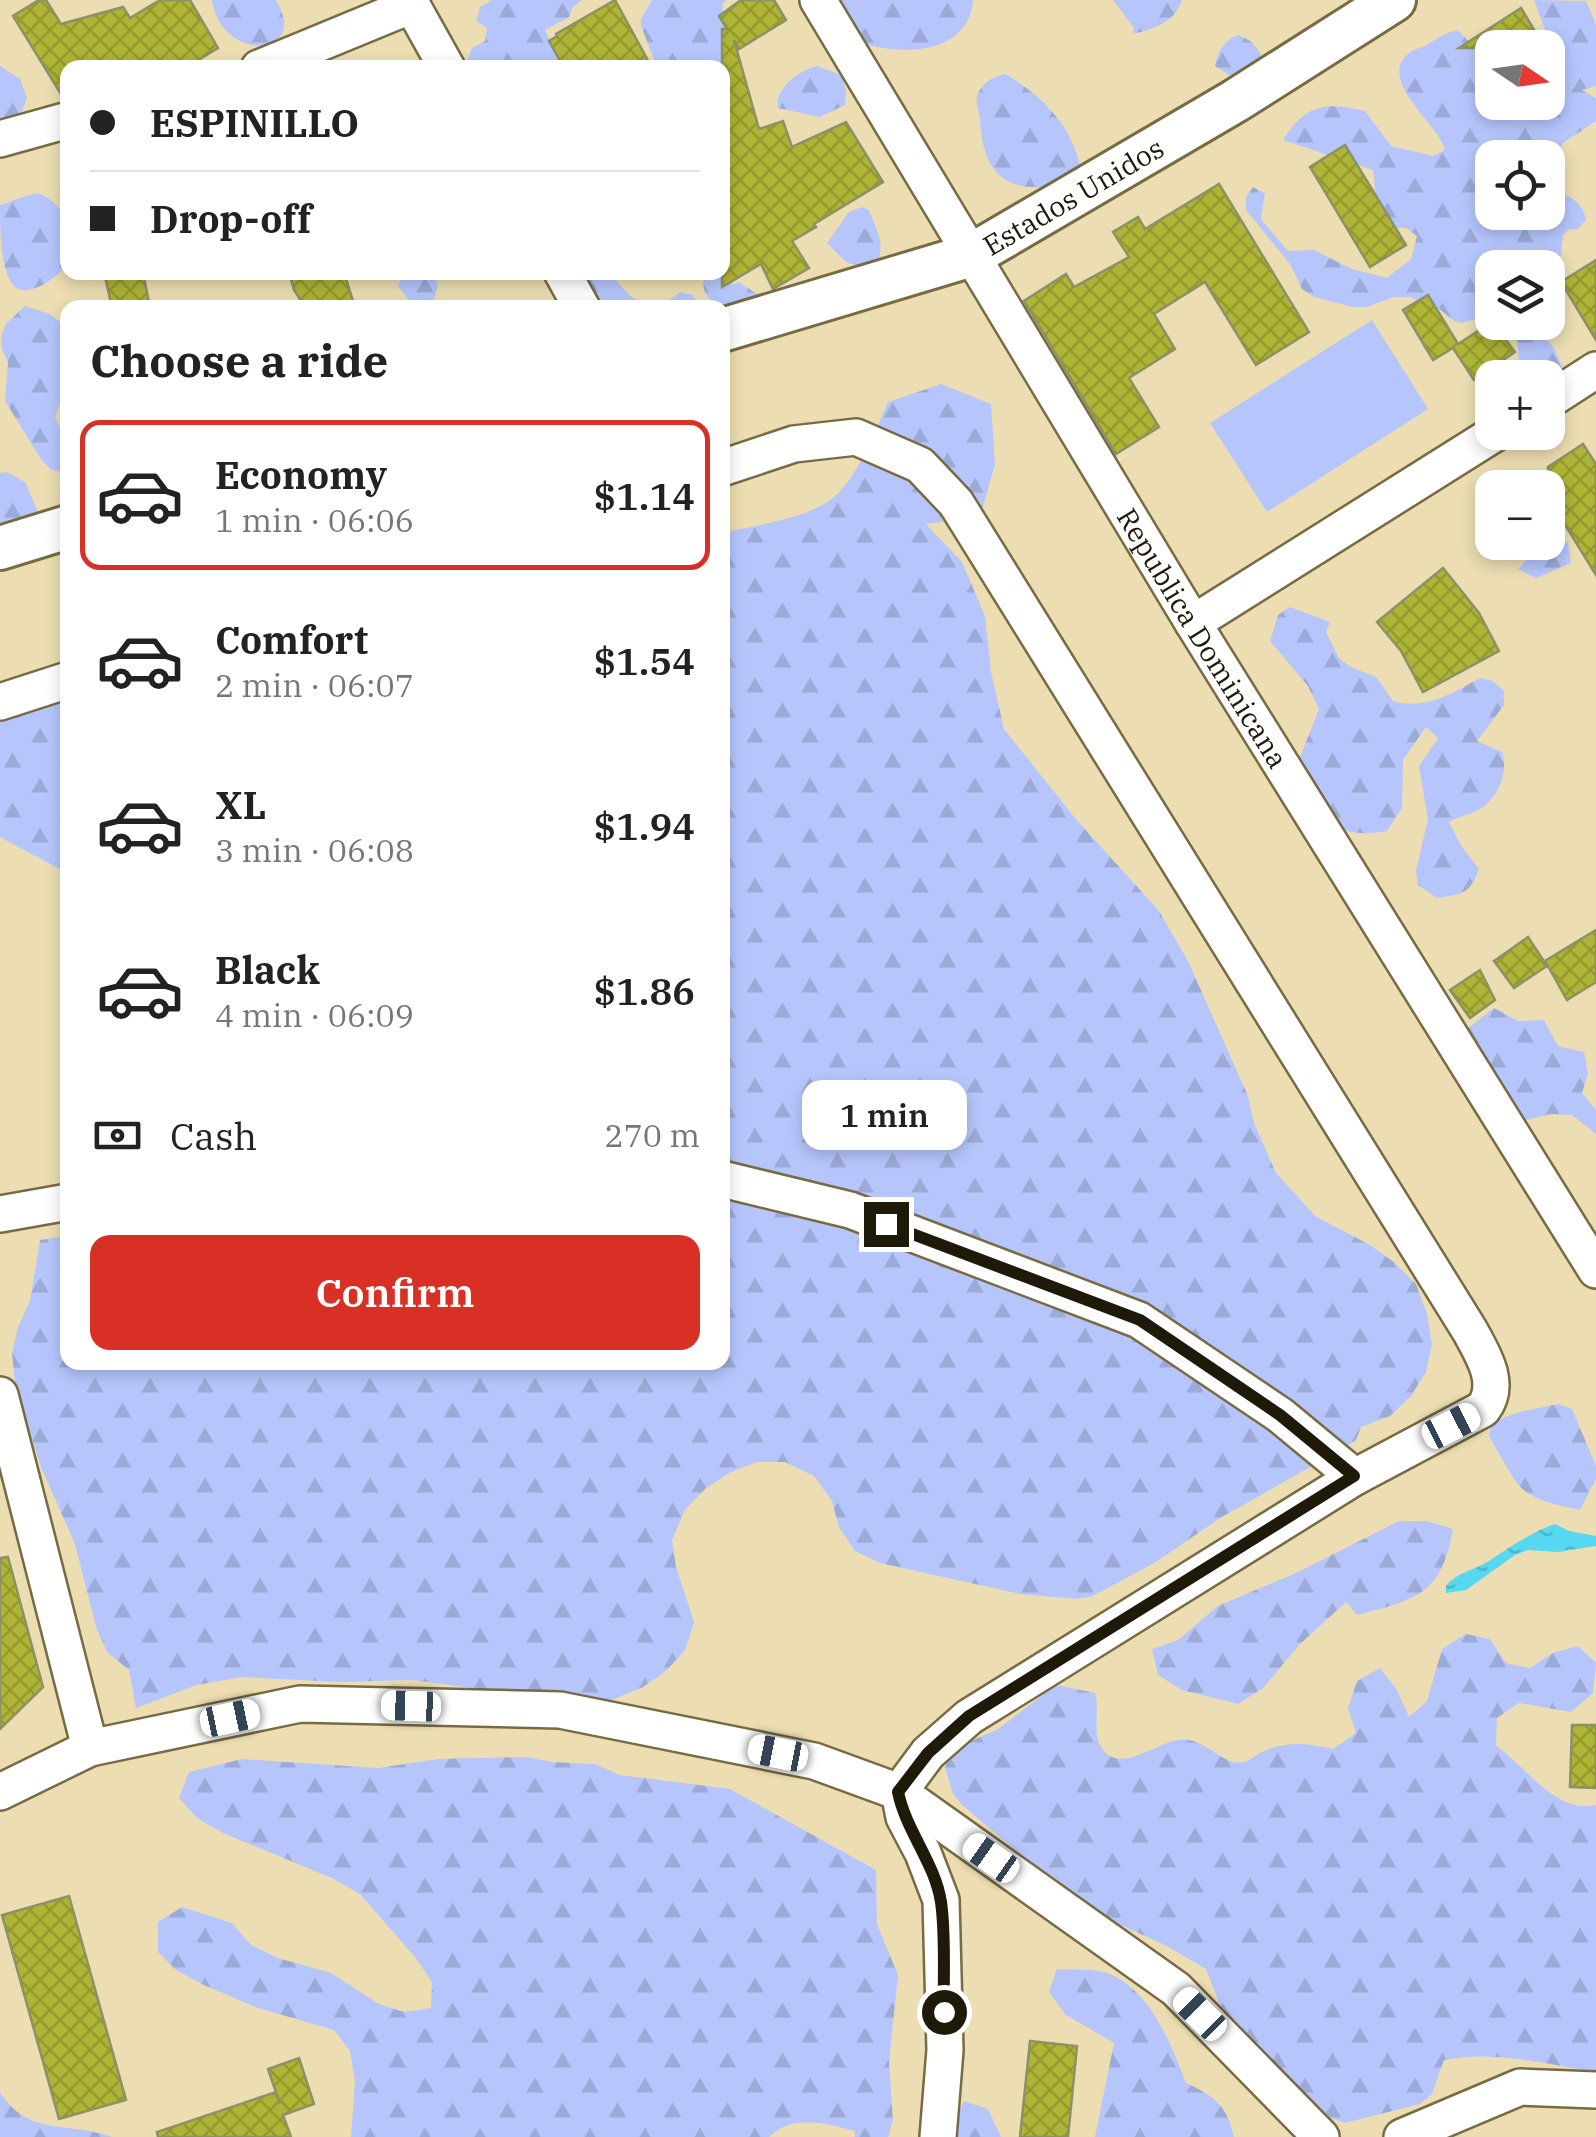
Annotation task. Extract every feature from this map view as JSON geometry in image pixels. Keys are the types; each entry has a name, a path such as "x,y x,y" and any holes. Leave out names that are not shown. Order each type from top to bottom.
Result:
{"street":[{"name":"Republica Dominicana","path":"818,0 1194,622 1596,1270"},
{"name":"Estados Unidos","path":"730,328 972,255 1235,101 1394,0"},
{"path":"277,60 410,2 443,60"},
{"path":"0,138 60,122"},
{"path":"1565,389 1596,370"},
{"path":"730,465 794,444 856,437 920,464 956,503 1486,1360 1492,1398 1483,1410 1354,1476 969,1716 928,1753 898,1792"},
{"path":"1194,622 1475,445"},
{"path":"0,548 60,529"},
{"path":"0,702 60,683"},
{"path":"730,1180 850,1210 1140,1320 1280,1415 1354,1476"},
{"path":"0,1214 60,1203"},
{"path":"0,1395 90,1748"},
{"path":"0,1792 90,1748 300,1704 560,1710 814,1760 898,1792 1176,1989 1321,2137"},
{"path":"898,1792 904,1818 941,1900 946,2050 938,2137"},
{"path":"1402,2137 1520,2087 1596,2090"}],"green space":[{"path":"212,0 276,0 284,20 282,34 273,43 245,43 230,35 218,20"},
{"path":"492,0 582,0 569,17 545,30 561,60 467,60 472,48 485,41 487,28 476,21 480,7"},
{"path":"652,0 727,0 722,11 735,63 654,60 641,19"},
{"path":"832,0 973,3 968,20 958,33 945,42 912,50 861,43"},
{"path":"1113,0 1182,0 1169,19 1133,34 1134,28"},
{"path":"1534,0 1586,1 1596,24 1596,86 1582,90 1596,98 1596,121 1565,142 1475,140 1475,230 1565,230 1565,195 1580,206 1586,220 1577,230 1569,229 1563,235 1561,250 1475,250 1475,319 1462,323 1410,297 1353,307 1314,297 1302,289 1290,264 1246,210 1246,197 1253,187 1265,193 1261,219 1288,251 1314,250 1352,269 1387,278 1411,259 1417,236 1406,228 1393,228 1376,197 1373,170 1283,140 1300,119 1318,108 1351,108 1365,111 1391,146 1434,156 1445,150 1405,90 1400,65 1410,52 1458,30 1475,51 1475,120 1565,120 1565,30 1545,30"},
{"path":"1239,35 1252,42 1261,54 1260,62 1246,80 1232,77 1215,66 1222,47"},
{"path":"0,66 20,79 27,98 20,116 0,126"},
{"path":"817,66 841,75 846,89 845,105 820,117 778,108 780,94 789,81"},
{"path":"1005,74 1033,93 1056,116 1073,145 1082,177 1035,187 1020,186 998,174 985,152 977,98 988,81"},
{"path":"35,193 46,197 60,211 60,272 54,278 27,290 11,283 3,260 0,205"},
{"path":"862,207 869,210 880,239 875,272 846,262 827,243 849,212"},
{"path":"730,279 733,285 739,282 760,296 805,285 802,326 783,334 730,315 730,300 711,300 704,280"},
{"path":"401,280 436,280 438,286 434,300 409,300 398,286"},
{"path":"582,280 616,280 637,300 587,300"},
{"path":"680,292 697,300 669,300"},
{"path":"25,306 50,314 60,322 60,404 55,418 60,428 60,471 42,461 5,401 8,362 1,336 6,324"},
{"path":"1372,320 1428,409 1267,512 1210,423"},
{"path":"1517,340 1547,340 1559,360 1519,360"},
{"path":"941,384 991,404 995,464 980,517 926,524 962,562 985,616 991,672 1004,729 1075,818 1159,911 1188,961 1248,1096 1254,1123 1276,1173 1315,1216 1370,1245 1416,1284 1432,1344 1426,1372 1411,1396 1390,1416 1361,1427 1356,1440 1093,1596 1077,1599 1020,1594 880,1563 855,1551 839,1527 832,1501 814,1476 785,1462 757,1462 706,1488 685,1510 672,1540 676,1567 694,1622 685,1650 666,1671 643,1687 590,1709 412,1680 339,1682 241,1677 197,1685 136,1708 129,1670 107,1652 96,1627 75,1544 41,1467 15,1384 12,1353 30,1301 40,1240 60,1237 60,1370 730,1370 730,531 781,520 834,497 851,478 888,402"},
{"path":"7,472 25,482 41,519 0,546 0,473"},
{"path":"1565,542 1568,543 1571,563 1536,578 1518,569 1526,560 1565,560"},
{"path":"1290,607 1330,622 1326,632 1339,658 1376,677 1393,701 1427,702 1480,678 1493,681 1504,691 1504,705 1477,741 1502,752 1500,784 1480,809 1449,822 1479,869 1464,892 1437,898 1418,885 1416,871 1428,819 1419,766 1438,738 1426,727 1403,760 1402,808 1387,831 1349,832 1337,827 1319,807 1299,760 1319,709 1308,686 1270,641 1278,615"},
{"path":"60,664 60,869 0,837 0,707 10,693"},
{"path":"1494,1008 1518,1021 1544,1020 1558,1046 1584,1052 1588,1074 1582,1093 1596,1110 1596,1134 1572,1115 1551,1114 1522,1121 1463,1044 1467,1029"},
{"path":"1558,1404 1572,1409 1596,1466 1596,1479 1580,1510 1543,1501 1522,1488 1489,1436 1492,1422"},
{"path":"1399,1521 1427,1521 1453,1529 1442,1568 1423,1591 1395,1605 1357,1615 1346,1602 1300,1644 1263,1688 1238,1704 1182,1690 1158,1675 1152,1649 1178,1640 1218,1606 1298,1572"},
{"path":"1466,1634 1490,1639 1506,1663 1530,1668 1553,1653 1578,1646 1596,1663 1593,1693 1571,1712 1519,1703 1497,1718 1496,1746 1554,1796 1581,1806 1596,1805 1596,2072 1501,2057 1444,2060 1432,2094 1420,2104 1345,2123 1331,2118 1246,2041 1219,2003 1206,1969 1075,1900 962,1805 953,1794 945,1767 960,1746 998,1729 1056,1685 1095,1693 1098,1741 1108,1755 1117,1758 1179,1740 1197,1742 1236,1762 1290,1744 1333,1749 1356,1733 1348,1708 1357,1681 1380,1668 1397,1690 1409,1717 1427,1701 1442,1649"},
{"path":"526,1757 595,1764 620,1775 730,1789 876,1870 877,1924 898,1975 889,2062 893,2120 888,2137 855,2137 855,2131 810,2122 789,2125 769,2137 351,2137 355,2081 350,2051 334,2030 258,2008 204,1985 176,1970 158,1952 158,1922 182,1907 232,1923 251,1945 278,1958 331,1973 379,2004 404,2012 431,2008 432,1982 360,1894 334,1879 223,1833 197,1818 179,1798 189,1772 242,1759 378,1768 438,1759"},
{"path":"1057,1969 1106,1973 1139,1995 1159,2022 1186,2083 1218,2103 1228,2117 1234,2137 1095,2137 1114,2043 1066,2015 1049,1992"},
{"path":"0,2092 23,2116 36,2122 112,2137 0,2137"},
{"path":"964,2101 988,2109 1001,2137 949,2137"}],"water":[{"path":"1555,1524 1596,1536 1596,1546 1558,1552 1528,1550 1466,1590 1446,1593 1446,1586 1455,1577"}],"building":[{"path":"39,0 46,0 61,24 123,7 130,18 160,0 190,0 218,48 198,60 60,60 60,92 13,16"},
{"path":"615,0 648,60 560,60 549,41"},
{"path":"741,0 774,0 786,20 739,49 734,40 759,129 783,121 792,147 846,122 883,182 792,241 809,268 773,289 761,264 722,287 722,280 730,280 730,60 722,60 722,29 727,29 719,16"},
{"path":"1521,8 1534,30 1487,30"},
{"path":"1475,38 1475,48 1459,48"},
{"path":"1345,145 1406,245 1370,267 1310,167"},
{"path":"1219,184 1309,332 1256,365 1205,282 1154,314 1175,349 1129,378 1159,427 1116,454 1024,301 1066,274 1074,287 1129,257 1113,232 1138,217 1145,229"},
{"path":"1596,260 1596,340 1565,289 1565,279"},
{"path":"106,280 145,280 148,300 110,300"},
{"path":"291,280 346,280 353,300 301,300"},
{"path":"1428,295 1458,344 1475,333 1475,340 1506,340 1515,352 1503,360 1475,360 1474,380 1453,348 1433,360 1403,310"},
{"path":"1583,444 1596,464 1596,575 1565,525 1565,470 1548,467"},
{"path":"1443,568 1479,613 1499,651 1423,692 1401,651 1377,622"},
{"path":"1596,930 1596,982 1567,1000 1545,961"},
{"path":"1528,937 1547,966 1514,988 1494,961"},
{"path":"1480,970 1495,1000 1470,1018 1450,990"},
{"path":"8,1557 43,1687 0,1729 0,1558"},
{"path":"1572,1725 1596,1725 1596,1788 1570,1787"},
{"path":"69,1896 126,2100 59,2119 2,1915"},
{"path":"1030,2041 1077,2046 1068,2137 1020,2137"},
{"path":"299,2058 314,2104 283,2115 291,2137 158,2137 157,2132 276,2092 268,2069"}],"route":[{"path":"886,1224 1140,1320 1280,1415 1354,1476 969,1716 928,1753 898,1792 904,1818 941,1900 944,2012"}]}
